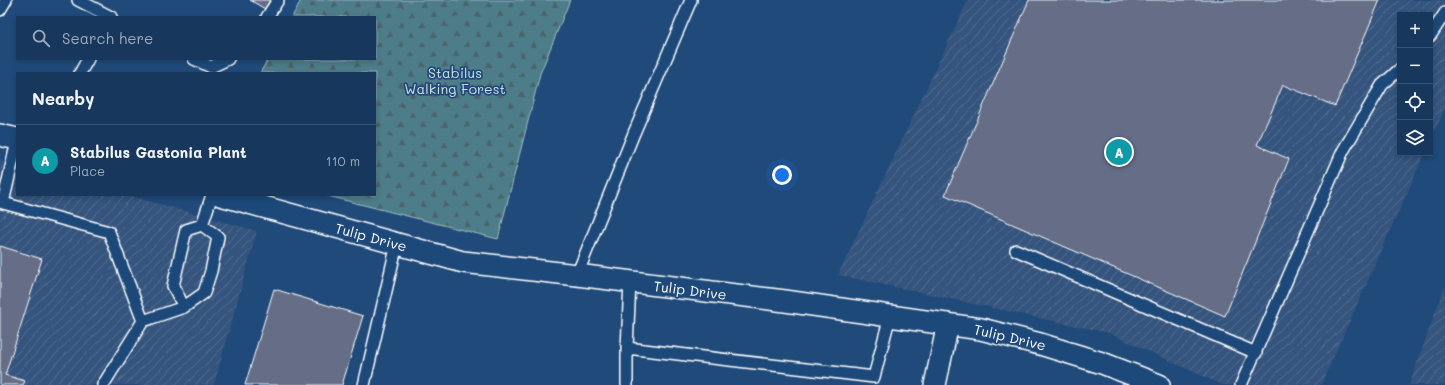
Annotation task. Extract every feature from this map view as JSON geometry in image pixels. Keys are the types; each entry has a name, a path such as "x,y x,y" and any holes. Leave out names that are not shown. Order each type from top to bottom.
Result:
{"street":[{"path":"0,135 16,140"},
{"name":"Tulip Drive","path":"224,196 462,262 785,301 981,329 1040,344 1102,363 1159,385"},
{"path":"935,385 948,324"}],"lane":[{"path":"0,10 6,0"},
{"path":"78,0 109,16"},
{"path":"268,16 278,0"},
{"path":"577,275 634,133 691,0"},
{"path":"1433,31 1445,13"},
{"path":"81,72 87,60"},
{"path":"196,60 211,67 226,60"},
{"path":"1241,385 1343,151 1382,85 1397,72"},
{"path":"16,144 1,202 110,232 143,321"},
{"path":"202,225 212,196"},
{"path":"103,385 143,321 184,307 204,293 211,272 218,237 202,225"},
{"path":"184,307 174,286 178,261 186,230 202,225"},
{"path":"364,385 397,244"},
{"path":"1016,250 1256,353"},
{"path":"627,385 630,282"},
{"path":"628,348 873,381 890,316"}],"shaded area":[{"path":"968,0 1445,0 1445,108 1433,135 1433,12 1397,12 1397,156 1424,156 1321,385 1222,385 1109,333 838,275"},
{"path":"0,160 16,165 16,196 131,196 257,231 214,385 0,385"},
{"path":"1445,285 1445,385 1409,385"}],"green space":[{"name":"Stabilus Walking Forest","path":"301,0 570,0 540,74 498,239 328,196 376,196 376,72 261,72 267,60 376,60 376,16 293,16"}],"building":[{"path":"250,0 270,0 265,9"},
{"path":"1029,0 1380,0 1335,106 1283,85 1257,145 1289,159 1225,316 945,195"},
{"path":"0,246 42,259 5,375 25,381 23,385 0,385"},
{"path":"274,289 363,316 342,385 245,385"}],"place":[{"name":"Stabilus Gastonia Plant","path":"1119,152"}]}
